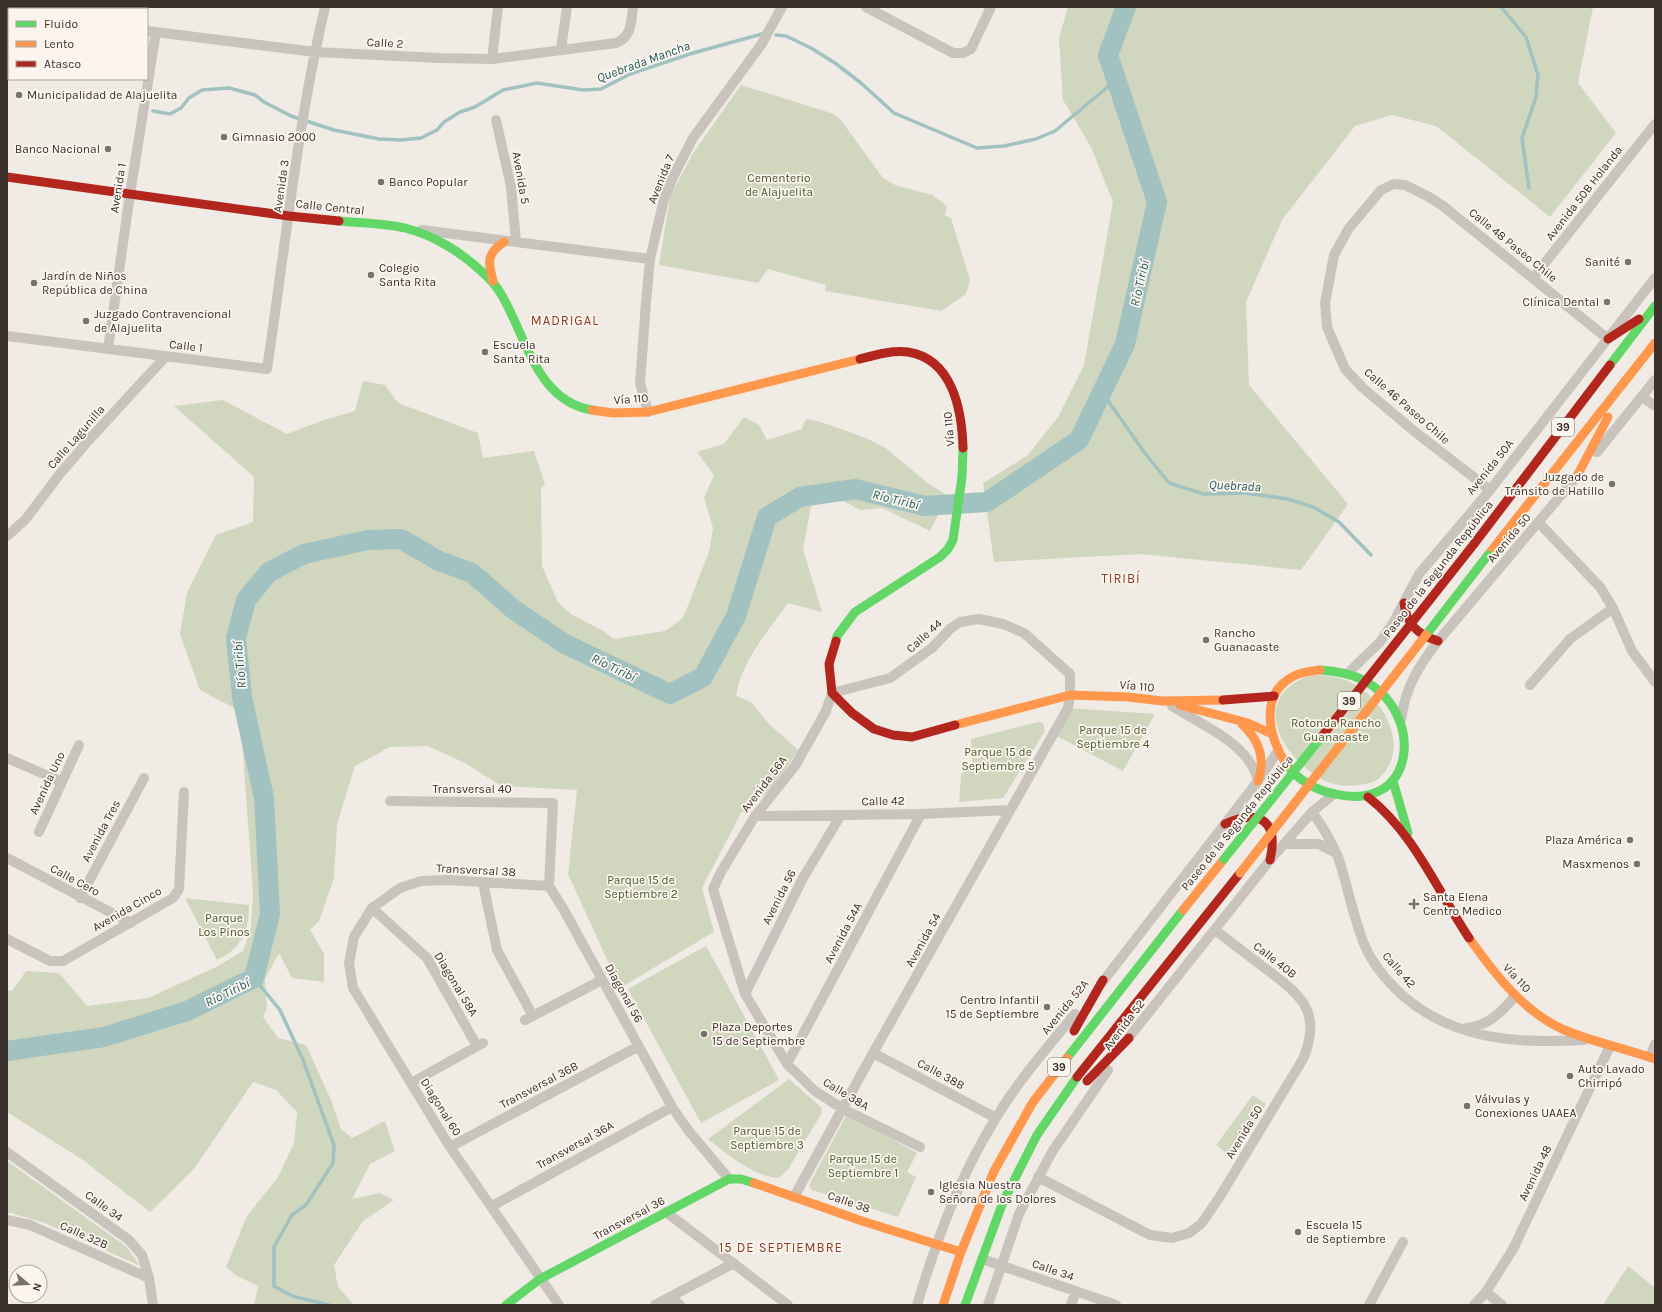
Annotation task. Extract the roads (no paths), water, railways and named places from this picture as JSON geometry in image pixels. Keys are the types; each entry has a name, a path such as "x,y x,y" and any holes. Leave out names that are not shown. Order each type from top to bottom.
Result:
{"main road":[{"name":"Calle Central","path":"7,177 289,216 405,228"},
{"name":"Vía 110","path":"405,228 447,245 468,260 492,281 501,293 540,372 546,381 561,398 579,407 599,412 626,414 648,412 892,352 917,354 931,362 943,372 958,399 962,414 963,434 963,469 953,536 948,549 940,557 855,612 837,636 829,664 832,693 852,713 874,729 893,735 912,736 1070,695 1162,700 1246,699 1274,696"},
{"path":"492,281 489,258 495,247 504,242"},
{"path":"1608,339 1653,308"},
{"name":"Paseo de la Segunda República","path":"943,1305 961,1252 994,1171 1033,1102 1085,1033 1474,544 1653,308"},
{"name":"39","path":"965,1305 1003,1202 1037,1135 1073,1082 1101,1045 1240,873 1655,343"},
{"path":"1576,478 1628,378"},
{"path":"1404,603 1404,613 1412,629 1429,639 1438,641"},
{"path":"1320,670 1348,673 1375,687 1392,705 1401,720 1406,748 1401,768 1393,781 1380,792 1368,797 1356,798 1318,790 1299,778 1283,760 1272,734 1269,713 1274,696 1286,682 1298,674 1320,670"},
{"name":"Vía 110","path":"1162,700 1248,723 1272,734"},
{"path":"1229,718 1242,724 1253,733 1260,746 1263,760 1261,774 1258,781"},
{"name":"Vía 110","path":"1393,781 1400,810 1414,848"},
{"name":"Vía 110","path":"1368,797 1389,814 1414,848 1436,885 1491,968 1515,996 1535,1013 1560,1028 1588,1039 1652,1058"},
{"path":"1224,824 1243,817 1253,817 1264,821 1270,827 1273,838 1270,860"},
{"path":"1033,1102 1103,980"},
{"path":"1037,1135 1129,1038"},
{"name":"Calle 38","path":"729,1179 740,1179 961,1252"},
{"name":"Transversal 36","path":"506,1305 540,1279 729,1179"}],"street":[{"name":"Avenida 3","path":"267,369 302,127 315,52 326,7"},
{"path":"492,58 498,7"},
{"path":"561,49 567,7"},
{"name":"Calle 2","path":"152,31 315,52 408,57 492,58 616,43 622,41 630,28 633,7"},
{"name":"Avenida 7","path":"648,412 640,383 650,259 664,199 693,138 761,46 782,7"},
{"path":"866,7 953,53 963,53 971,49 991,7"},
{"name":"Avenida 1","path":"148,61 152,31"},
{"name":"Avenida 1","path":"108,348 145,80"},
{"name":"Avenida 5","path":"496,120 511,187 516,242"},
{"name":"Avenida 50B Holanda","path":"1533,278 1655,124"},
{"name":"Calle 48 Paseo Chile","path":"1394,184 1405,185 1430,197 1608,339"},
{"name":"Calle 46 Paseo Chile","path":"1394,184 1381,190 1349,228 1334,254 1325,303 1327,327 1345,368 1363,388 1414,431 1490,490"},
{"name":"Calle Central","path":"405,228 504,242 516,242 650,259"},
{"name":"Avenida 50A","path":"1348,673 1380,642 1404,603 1419,574 1490,490 1655,278"},
{"name":"Calle 1","path":"7,336 267,369"},
{"name":"Calle Lagunilla","path":"7,536 25,520 59,475 88,441 166,356"},
{"name":"Avenida 50","path":"1401,720 1403,702 1410,683 1420,664 1539,523 1655,380"},
{"path":"1642,397 1655,406"},
{"path":"1539,523 1600,587 1613,608 1632,651 1655,682"},
{"path":"1530,685 1570,639 1613,608"},
{"name":"Calle 44","path":"832,693 890,678 932,648 950,629 960,622 979,619 1003,624 1024,633 1070,674 1070,695"},
{"name":"Avenida 56A","path":"713,889 721,872 755,816 795,766 826,711 832,693"},
{"name":"Avenida 54","path":"794,1197 873,1053 1068,708 1070,695"},
{"path":"1162,700 1240,749 1255,770 1258,781"},
{"name":"Avenida Uno","path":"39,832 79,745"},
{"name":"Avenida 52A","path":"917,1305 936,1244 968,1169 996,1118 1037,1061 1103,980 1258,781 1278,751"},
{"path":"7,758 62,782"},
{"name":"Avenida Tres","path":"80,898 144,778"},
{"name":"Avenida Cinco","path":"7,939 50,961 63,961 173,898 179,889 184,792"},
{"name":"Avenida 52","path":"988,1305 1019,1214 1038,1177 1052,1152 1129,1038 1270,860 1312,812 1334,794"},
{"name":"Transversal 40","path":"390,801 553,803 548,886"},
{"name":"Calle 42","path":"755,816 921,814 1010,810"},
{"name":"Calle 42","path":"1312,812 1322,825 1337,855 1366,947 1376,966 1394,988 1414,1005 1427,1015 1460,1029 1489,1036 1522,1041 1555,1042 1588,1039"},
{"name":"Avenida 54A","path":"787,1064 921,814"},
{"name":"Avenida 56","path":"745,994 802,878 841,815"},
{"path":"1285,844 1319,844 1329,848 1337,855"},
{"name":"Calle Cero","path":"7,858 80,898 131,923"},
{"name":"Transversal 38","path":"354,937 372,908 400,888 421,881 448,880 548,886"},
{"path":"483,883 497,950 529,1018 602,980"},
{"name":"Diagonal 56","path":"548,886 564,910 672,1107 688,1130 729,1179"},
{"name":"Calle 38A","path":"713,889 745,994 787,1064 815,1091 843,1109 920,1147"},
{"name":"Diagonal 58A","path":"372,908 427,958 480,1044 411,1083"},
{"name":"Calle 40B","path":"1215,930 1291,988 1303,1001 1310,1018"},
{"name":"Diagonal 60","path":"354,937 349,963 354,988 450,1147 559,1305"},
{"path":"1460,1029 1476,1027 1492,1020 1515,996"},
{"name":"Avenida 50","path":"1038,1177 1150,1236 1172,1238 1181,1237 1195,1229 1219,1198 1303,1059 1310,1038 1310,1018"},
{"path":"1652,1058 1655,1044"},
{"name":"Transversal 36B","path":"450,1147 639,1046"},
{"name":"Avenida 48","path":"1474,1305 1486,1292 1516,1242 1610,1046"},
{"name":"Calle 38B","path":"873,1053 996,1118"},
{"name":"Transversal 36A","path":"492,1206 672,1107"},
{"name":"Calle 34","path":"7,1152 129,1240 142,1256 149,1278 152,1305"},
{"path":"666,1212 788,1305"},
{"name":"Calle 32B","path":"7,1220 30,1225 149,1278"},
{"path":"1369,1305 1403,1242"},
{"name":"Calle 34","path":"982,1259 1116,1305"},
{"path":"655,1305 734,1264"},
{"path":"1071,1305 1076,1291"},
{"path":"1486,1292 1502,1305"},
{"path":"670,1297 680,1305"}],"waterway":[{"name":"Río Tiribí","path":"7,1051 104,1037 187,1011 254,978 270,914 264,798 242,697 236,638 246,600 269,572 304,554 368,540 401,539 439,561 472,573 513,609 565,644 670,694 703,677 736,616 767,517 800,497 855,489 925,506 987,502 1079,440 1125,344 1157,202 1108,55 1126,7"},
{"name":"Quebrada","path":"1501,7 1526,37 1538,75 1536,97 1522,138 1529,188"},
{"name":"Quebrada Mancha","path":"153,111 170,114 181,108 189,98 202,90 229,88 255,95 264,102 291,116 334,130 379,139 401,140 421,138 437,130 444,122 460,112 475,107 503,90 537,83 583,90 601,89 630,74 693,53 762,34"},
{"name":"Quebrada Mancha","path":"776,35 786,36 811,48 835,63 861,83 894,113 977,148 1004,146 1036,139 1055,131 1116,80"},
{"name":"Quebrada","path":"1102,392 1144,452 1169,483 1204,494 1245,493 1288,499 1313,507 1339,522 1371,555"},
{"path":"254,978 280,1010 303,1060 334,1145 333,1163 306,1205 292,1215 274,1247 274,1286 292,1296 329,1305"}],"place":[{"name":"Municipalidad de Alajuelita","path":"19,95"},
{"name":"Gimnasio 2000","path":"224,137"},
{"name":"Banco Nacional","path":"108,149"},
{"name":"Banco Popular","path":"381,182"},
{"name":"Sanité","path":"1628,262"},
{"name":"Colegio Santa Rita","path":"371,275"},
{"name":"Jardín de Niños República de China","path":"34,283"},
{"name":"Clínica Dental","path":"1607,302"},
{"name":"Juzgado Contravencional de Alajuelita","path":"86,321"},
{"name":"Escuela Santa Rita","path":"485,352"},
{"name":"Juzgado de Tránsito de Hatillo","path":"1612,484"},
{"name":"Rancho Guanacaste","path":"1206,640"},
{"name":"Plaza América","path":"1630,840"},
{"name":"Masxmenos","path":"1637,864"},
{"name":"Santa Elena Centro Medico","path":"1414,904"},
{"name":"Centro Infantil 15 de Septiembre","path":"1047,1007"},
{"name":"Plaza Deportes 15 de Septiembre","path":"704,1034"},
{"name":"Auto Lavado Chirripó","path":"1570,1076"},
{"name":"Válvulas y Conexiones UAAEA","path":"1467,1106"},
{"name":"Iglesia Nuestra Señora de los Dolores","path":"931,1192"},
{"name":"Escuela 15 de Septiembre","path":"1298,1232"}],"district":[{"name":"MADRIGAL","path":"565,320"},
{"name":"TIRIBÍ","path":"1121,578"},
{"name":"15 DE SEPTIEMBRE","path":"781,1247"}],"park label":[{"name":"Cementerio de Alajuelita","path":"779,185"},
{"name":"Rotonda Rancho Guanacaste","path":"1336,730"},
{"name":"Parque 15 de Septiembre 4","path":"1113,737"},
{"name":"Parque 15 de Septiembre 5","path":"998,759"},
{"name":"Parque 15 de Septiembre 2","path":"641,887"},
{"name":"Parque Los Pinos","path":"224,925"},
{"name":"Parque 15 de Septiembre 3","path":"767,1138"},
{"name":"Parque 15 de Septiembre 1","path":"863,1166"}]}
